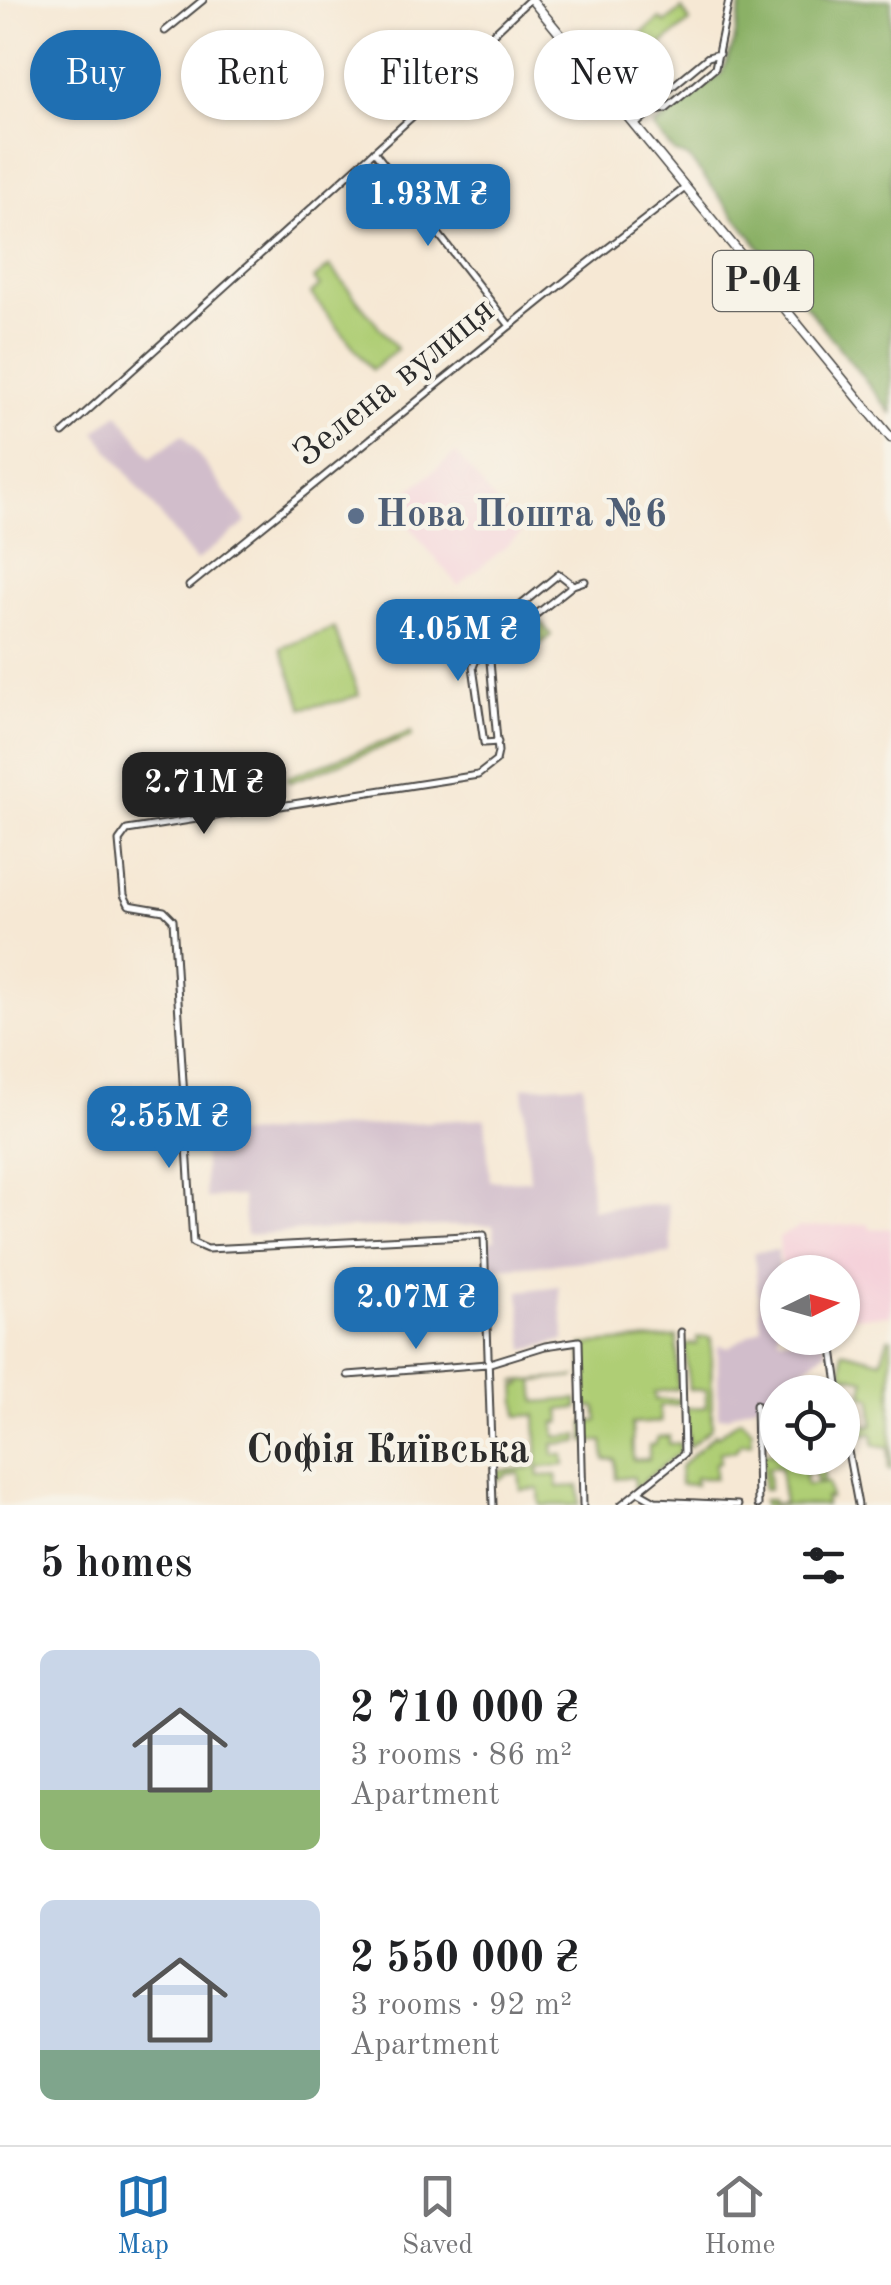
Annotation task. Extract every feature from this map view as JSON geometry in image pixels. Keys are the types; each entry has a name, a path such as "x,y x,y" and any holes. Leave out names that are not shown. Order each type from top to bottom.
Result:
{"main road":[{"name":"Р-04","path":"530,0 891,438"}],"street":[{"path":"166,31 203,0"},
{"path":"63,433 444,88 459,66 530,0"},
{"path":"674,102 715,68 729,0"},
{"path":"674,85 708,57 719,54"},
{"path":"634,125 640,120"},
{"path":"374,151 510,326"},
{"name":"Зелена вулиця","path":"190,586 685,188"},
{"path":"498,742 484,744 473,667 480,641 559,574 574,586"},
{"path":"493,1505 484,1234 207,1249 193,1243 172,920 164,911 129,905 124,895 119,841 127,830 478,776 496,761 491,655 585,581"},
{"path":"490,636 498,646"},
{"path":"480,650 491,655"},
{"path":"621,1505 684,1454 681,1332"},
{"path":"348,1376 488,1364 545,1346 579,1341 583,1505"},
{"path":"756,1404 758,1505"},
{"path":"852,1475 858,1505"},
{"path":"638,1492 656,1501 738,1505"}],"shaded area":[{"path":"118,413 151,457 183,434 247,522 196,561 95,432"},
{"path":"456,453 521,534 458,586 392,505"},
{"path":"583,1084 592,1209 668,1204 672,1254 488,1269 487,1241 495,1240 493,1225 246,1235 242,1196 206,1198 202,1137 485,1118 490,1181 530,1180 523,1087"},
{"path":"869,1224 870,1229 891,1228 891,1315 860,1316 860,1255 780,1255 779,1237 799,1227"},
{"path":"778,1250 778,1255 760,1255 760,1317 754,1252"},
{"path":"559,1286 565,1340 525,1350 519,1291"},
{"path":"760,1329 760,1355 821,1355 794,1375 760,1375 760,1401 718,1417 718,1345 729,1347"}],"green space":[{"path":"742,0 891,0 891,413 688,157 675,153 653,127 662,120 674,120 674,111 722,73 734,43"},
{"path":"682,9 690,22 674,35 674,30 646,30 660,19 665,23"},
{"path":"330,266 397,349 372,370 311,294 320,286 314,279"},
{"path":"537,618 551,635 521,660 507,643"},
{"path":"334,628 359,695 303,708 281,648"},
{"path":"411,732 412,736 287,780 288,777"},
{"path":"677,1337 678,1389 654,1392 655,1400 679,1399 679,1404 659,1406 661,1422 632,1424 633,1460 649,1459 649,1445 655,1445 658,1437 669,1436 669,1444 680,1443 680,1452 634,1489 633,1477 616,1479 615,1459 605,1460 603,1441 585,1442 584,1423 598,1421 596,1407 584,1407 582,1345"},
{"path":"711,1337 712,1428 689,1447 686,1408 706,1407 706,1390 689,1389 685,1345 697,1344 697,1338"},
{"path":"891,1338 891,1470 889,1447 874,1445 873,1434 860,1434 860,1425 873,1426 872,1398 863,1395 865,1380 860,1375 843,1375 842,1355 881,1361"},
{"path":"576,1377 534,1381 536,1402 577,1399 578,1408 560,1410 561,1422 555,1424 556,1437 579,1435 579,1442 553,1444 554,1455 564,1455 565,1465 538,1468 539,1476 556,1475 558,1487 579,1486 579,1505 540,1505 539,1489 521,1490 519,1473 496,1481 496,1471 538,1467 536,1415 518,1416 516,1386 523,1382 514,1382"},
{"path":"740,1419 752,1429 751,1443 741,1443 735,1451 720,1452 715,1478 695,1478 695,1485 680,1484 680,1467 715,1434 716,1437"},
{"path":"763,1475 768,1475 769,1489 763,1489"},
{"path":"781,1475 805,1475 806,1485 828,1483 830,1498 825,1498 825,1505 763,1505 763,1500 784,1503"}],"place":[{"name":"Нова Пошта №6","path":"356,516"}],"district":[{"name":"Софія Київська","path":"388,1452"}]}
